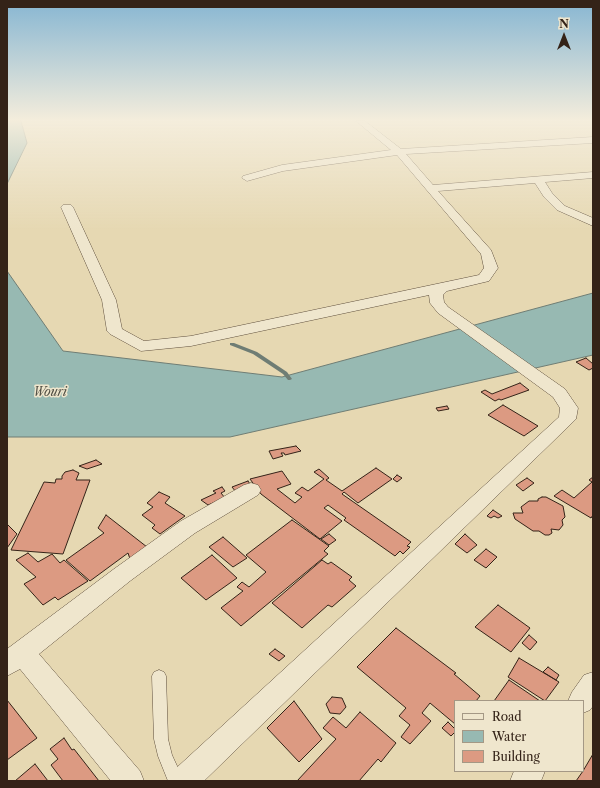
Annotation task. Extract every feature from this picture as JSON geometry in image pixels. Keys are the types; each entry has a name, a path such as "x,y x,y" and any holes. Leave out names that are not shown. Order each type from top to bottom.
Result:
{"street":[{"path":"247,178 304,164 353,158"},
{"path":"67,207 109,300 115,331 141,346 191,341 484,278 491,268 487,253 404,158"},
{"path":"430,188 593,175"},
{"path":"538,180 548,195 561,208 593,222"},
{"path":"182,781 567,419 569,408 559,393 443,310 437,303 436,294 442,288"},
{"path":"130,781 15,658 122,574 188,527 251,490"},
{"path":"582,700 593,684"},
{"path":"524,781 530,772"}],"lane":[{"path":"159,676 161,739 165,756 176,781"}],"water":[{"path":"7,158 20,158 7,184"},
{"name":"Wouri","path":"7,271 63,351 282,377 593,293 593,355 230,437 7,437"}],"building":[{"path":"586,358 593,364 593,368 589,370 576,362"},
{"path":"520,383 529,390 501,400 499,399 495,401 481,392 485,390 492,394"},
{"path":"503,405 538,426 524,436 488,415"},
{"path":"447,406 449,409 438,411 436,408"},
{"path":"296,446 301,451 285,455 284,453 281,453 283,456 273,459 269,451"},
{"path":"96,460 102,464 87,469 79,466"},
{"path":"376,468 392,479 358,503 344,492 342,494 411,542 407,546 410,547 403,554 400,551 395,556 344,520 346,518 328,505 324,508 342,521 320,539 261,494 250,479 282,471 291,484 277,489 295,503 302,497 295,493 302,487 308,491 324,479 314,472 319,469 329,478 326,480 342,491"},
{"path":"73,470 79,473 76,480 90,480 63,554 11,550 44,482 55,483 56,479 62,479 65,472"},
{"path":"397,475 402,478 397,482 393,479"},
{"path":"593,477 593,515 591,518 554,496 562,490 574,498 592,482 589,480"},
{"path":"527,478 534,483 523,491 516,485"},
{"path":"248,481 252,487 236,492 232,487"},
{"path":"222,487 225,491 221,493 225,498 208,505 201,500 216,493 213,491"},
{"path":"159,492 170,497 165,503 185,516 160,534 152,528 155,525 142,515 153,507 147,503"},
{"path":"546,497 563,506 565,517 562,520 563,525 559,530 551,529 552,533 549,535 545,535 539,531 533,531 515,519 513,513 523,513 521,507 529,501 538,501 538,499"},
{"path":"493,510 502,516 498,518 494,516 491,518 487,516"},
{"path":"106,515 147,547 130,559 128,553 90,581 66,560 104,533 98,528"},
{"path":"292,520 329,546 324,551 328,554 241,626 221,608 243,591 237,587 242,582 249,587 266,572 246,555"},
{"path":"7,524 17,534 7,548"},
{"path":"329,534 336,540 329,545 321,539"},
{"path":"465,534 477,545 467,553 455,544"},
{"path":"223,537 247,558 233,567 209,547"},
{"path":"486,549 497,557 486,568 474,560"},
{"path":"28,553 38,562 52,554 60,563 64,560 88,581 58,600 55,597 43,605 24,584 36,577 16,560"},
{"path":"212,555 237,578 206,600 181,578"},
{"path":"322,560 328,564 331,562 352,577 349,580 356,586 332,607 328,605 302,628 272,603"},
{"path":"498,605 530,628 511,652 475,627"},
{"path":"396,628 456,673 454,674 480,696 477,700 454,700 454,723 430,703 422,713 431,721 410,744 401,737 410,725 399,716 406,708 357,667"},
{"path":"529,635 537,642 530,650 522,643"},
{"path":"275,649 285,656 279,661 269,654"},
{"path":"519,658 559,682 546,700 543,700 508,677"},
{"path":"548,667 559,675 556,680 543,672"},
{"path":"509,680 539,700 495,700"},
{"path":"332,697 342,698 346,707 340,714 330,713 326,704"},
{"path":"7,700 37,738 7,760"},
{"path":"294,701 322,739 299,762 267,728"},
{"path":"360,712 396,743 381,762 378,759 359,781 297,781 336,739 323,728 333,717 346,728"},
{"path":"448,722 454,728 454,733 451,736 442,728"},
{"path":"64,738 72,750 74,749 99,781 63,781 51,765 58,759 50,749"},
{"path":"593,754 593,781 576,781 582,772 584,772 584,769"},
{"path":"35,764 48,781 15,781"}],"waterway":[{"path":"232,344 255,353 285,373 290,379"}]}
